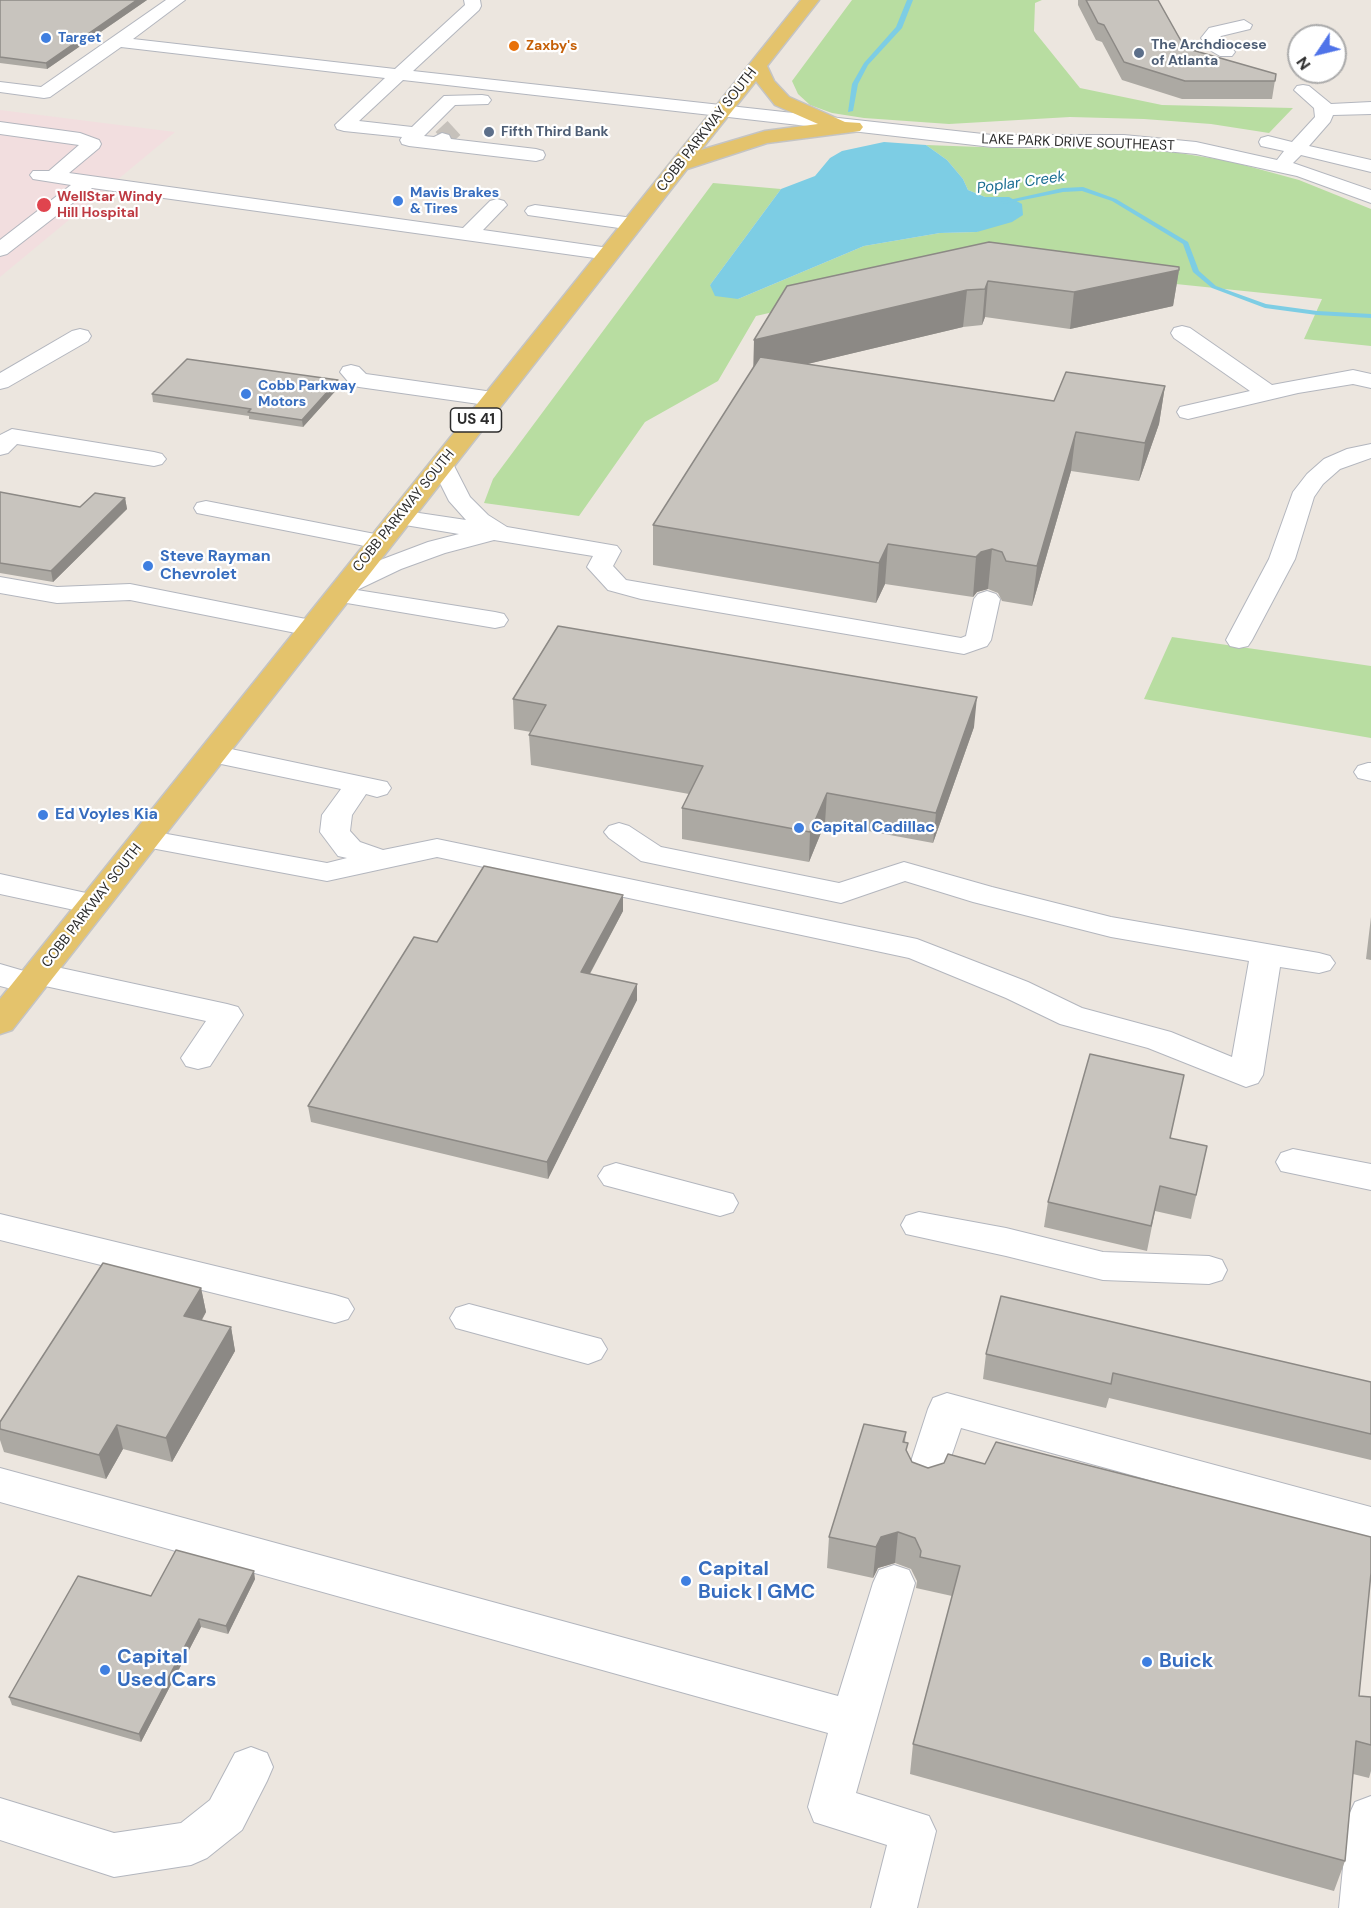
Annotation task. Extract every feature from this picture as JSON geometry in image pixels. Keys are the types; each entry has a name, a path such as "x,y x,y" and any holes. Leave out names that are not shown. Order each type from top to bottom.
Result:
{"main road":[{"name":"COBB PARKWAY SOUTH","path":"0,1022 810,0"},
{"path":"758,66 766,83 782,101 805,113 848,127"},
{"path":"679,165 765,137 848,127"}],"street":[{"path":"0,87 44,93 177,0"},
{"path":"414,133 344,125 473,6 472,0"},
{"path":"1226,52 1214,45 1210,38 1215,32 1244,25"},
{"name":"LAKE PARK DRIVE SOUTHEAST","path":"119,42 848,127 992,141 1156,143 1281,165 1371,197"},
{"path":"461,121 496,86"},
{"path":"1281,165 1324,118 1324,110 1318,100 1303,90"},
{"path":"577,111 590,97"},
{"path":"482,100 450,100 409,140 440,141 536,155"},
{"path":"1324,110 1371,107"},
{"name":"LAKE PARK DRIVE SOUTHEAST","path":"957,137 989,131 1085,125 1153,126 1206,131"},
{"path":"0,128 80,139 92,144 47,176 609,254"},
{"path":"1251,138 1371,166"},
{"path":"0,250 86,183"},
{"path":"467,235 498,205"},
{"path":"535,211 633,224"},
{"path":"1182,333 1267,392"},
{"path":"0,382 80,336"},
{"path":"48,354 67,357 67,367"},
{"path":"351,372 359,380 494,399"},
{"path":"1188,412 1254,398 1267,392 1353,377 1371,381"},
{"path":"1337,380 1355,389 1371,392"},
{"path":"0,448 12,436 154,459"},
{"path":"1239,640 1312,503 1315,479 1332,464 1354,454 1371,451"},
{"path":"442,463 451,485 468,509 479,520 503,534"},
{"path":"206,508 380,542"},
{"path":"399,517 608,551 600,567 617,585 641,591 964,646 978,640 987,599"},
{"path":"341,591 437,547 503,534"},
{"path":"0,585 57,595 130,592 311,628"},
{"path":"341,591 495,620"},
{"path":"212,754 368,786 337,815 335,832 349,849 382,860"},
{"path":"619,832 651,854 841,893 904,871 984,895 1111,927 1319,963"},
{"path":"145,839 327,872 437,848 916,949 1017,990 1071,1016 1159,1040 1246,1075 1266,954"},
{"path":"0,884 93,904"},
{"path":"0,975 35,978 227,1015 198,1058"},
{"path":"1293,1162 1371,1177"},
{"path":"616,1176 720,1203"},
{"path":"919,1225 1006,1242 1103,1266 1209,1270"},
{"path":"0,1227 335,1310"},
{"path":"469,1318 588,1349"},
{"path":"925,1480 947,1409 1371,1524"},
{"path":"0,1485 853,1720"},
{"path":"894,1583 853,1720 830,1808 914,1831 894,1908"},
{"path":"0,1819 114,1855 191,1843 226,1815 251,1767"},
{"path":"1362,1908 1371,1817"}],"shaded area":[{"name":"WellStar Windy Hill Hospital","path":"0,110 175,132 0,277"}],"green space":[{"path":"852,0 1042,0 1035,3 1034,31 1080,88 1162,105 1293,108 1269,133 1211,124 1144,119 1070,117 949,124 864,118 832,113 810,105 798,94 792,81"},
{"path":"926,145 1034,149 1096,146 1154,149 1229,161 1299,180 1371,209 1371,346 1304,339 1322,299 981,264 756,316 718,381 645,422 579,516 484,503 493,479 713,183 781,189 710,285 738,299 864,246 940,233 977,232 1009,197 985,197 968,190 963,179 947,160"},
{"path":"1172,637 1371,666 1371,738 1144,699"}],"water":[{"path":"884,142 926,145 947,160 963,179 968,190 985,197 1009,197 1022,204 1023,215 1012,222 977,232 940,233 864,246 738,299 715,296 710,285 781,189 815,176 830,158 842,151"}],"building":[{"name":"Target","path":"0,0 137,0 46,63 0,57"},
{"name":"The Archdiocese of Atlanta","path":"1086,0 1158,0 1185,48 1276,74 1275,81 1185,81 1124,62 1104,25 1098,23"},
{"path":"989,242 1179,267 1179,270 1074,292 988,281 985,289 967,290 754,340 787,286"},
{"path":"760,357 1054,401 1066,372 1165,386 1145,443 1076,432 1037,566 1006,561 1002,552 992,549 981,552 976,557 888,544 879,563 653,525"},
{"name":"Cobb Parkway Motors","path":"187,359 338,380 302,420 248,412 251,409 152,394"},
{"path":"0,492 80,507 95,493 125,498 51,571 0,563"},
{"path":"558,626 977,697 936,813 827,793 810,832 682,808 703,766 529,735 546,705 513,699"},
{"path":"484,866 623,895 581,972 637,984 547,1162 308,1106 414,937 437,942"},
{"path":"1090,1054 1184,1075 1170,1138 1207,1146 1196,1195 1160,1186 1151,1226 1048,1202"},
{"path":"103,1263 201,1288 184,1316 231,1327 166,1438 117,1425 99,1455 0,1429 0,1422"},
{"path":"1001,1296 1371,1382 1371,1434 1113,1373 1111,1384 986,1354"},
{"name":"Buick","path":"864,1424 906,1432 903,1442 908,1443 906,1450 912,1462 928,1468 944,1463 948,1454 985,1464 996,1442 1371,1537 1371,1573 1359,1696 1371,1697 1371,1745 1356,1741 1345,1861 913,1744 960,1566 920,1557 921,1551 915,1538 898,1532 881,1537 876,1547 829,1537"},
{"name":"Capital Used Cars","path":"176,1550 254,1571 226,1626 199,1619 139,1734 9,1697 78,1576 151,1596"}],"waterway":[{"name":"Poplar Creek","path":"850,111 855,84 866,64 899,28 910,0"},
{"name":"Poplar Creek","path":"1003,202 1063,190 1083,189 1114,200 1186,243 1196,272 1214,287 1265,306 1317,313 1371,316"}],"tunnel":[{"path":"442,139 454,128"}],"place":[{"name":"Target","path":"46,38"},
{"name":"Zaxby's","path":"514,46"},
{"name":"The Archdiocese of Atlanta","path":"1139,53"},
{"name":"Fifth Third Bank","path":"489,132"},
{"name":"Mavis Brakes & Tires","path":"398,201"},
{"name":"WellStar Windy Hill Hospital","path":"44,205"},
{"name":"Cobb Parkway Motors","path":"246,394"},
{"name":"Steve Rayman Chevrolet","path":"148,566"},
{"name":"Ed Voyles Kia","path":"43,815"},
{"name":"Capital Cadillac","path":"799,828"},
{"name":"Capital Buick | GMC","path":"686,1581"},
{"name":"Buick","path":"1147,1662"},
{"name":"Capital Used Cars","path":"105,1670"}]}
